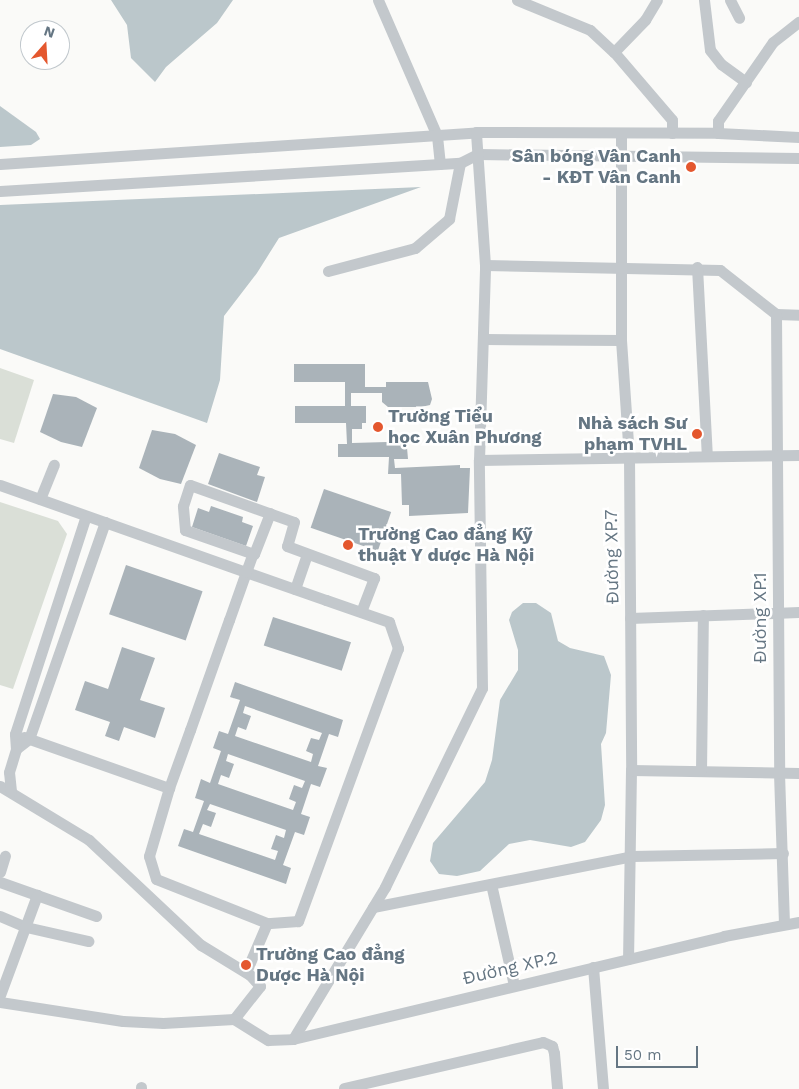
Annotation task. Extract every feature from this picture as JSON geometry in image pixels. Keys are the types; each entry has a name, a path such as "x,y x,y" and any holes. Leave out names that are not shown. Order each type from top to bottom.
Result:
{"street":[{"path":"378,0 437,136 440,164"},
{"path":"517,0 590,30 614,52 672,120 672,133"},
{"path":"614,52 645,20 657,0"},
{"path":"730,0 739,18"},
{"path":"704,1 710,50 721,64 746,82"},
{"path":"718,133 718,121 773,42 799,22"},
{"path":"293,1039 373,907 482,688 479,460 485,339 485,265 476,132"},
{"path":"0,164 476,132 718,133 799,137"},
{"name":"Đường XP.7","path":"621,133 621,340 628,456 630,618 632,856 628,959"},
{"path":"0,191 460,164 478,154 799,158"},
{"path":"328,271 415,248 444,224 452,209 460,164"},
{"path":"485,265 697,267 720,270 776,314 799,315"},
{"path":"697,267 708,455"},
{"name":"Đường XP.1","path":"776,314 779,773 784,922"},
{"path":"485,339 621,340"},
{"path":"479,460 628,456 799,455"},
{"path":"40,499 54,465"},
{"path":"0,485 86,516 105,522 246,572 389,622 398,648 298,920 268,923 156,878 149,856 169,788 246,572 270,513"},
{"path":"253,554 185,530 183,506 190,485 294,522 287,546 374,578 361,612"},
{"path":"0,1002 124,1021 164,1023 234,1019 260,986 248,968 201,945 89,840 5,789 8,772 16,750 15,734 86,516"},
{"path":"16,750 29,739 105,522"},
{"path":"295,589 307,554"},
{"path":"630,618 799,612"},
{"path":"701,771 703,615"},
{"path":"15,734 169,788"},
{"path":"631,770 799,773"},
{"path":"373,907 632,856 783,853"},
{"path":"0,872 6,856"},
{"path":"0,882 96,916"},
{"path":"491,884 514,985"},
{"path":"0,995 37,896"},
{"path":"0,916 26,927 88,941"},
{"name":"Đường XP.2","path":"234,1019 268,1040 293,1039 784,922 799,922"},
{"path":"248,968 268,923"},
{"path":"593,967 603,1089"},
{"path":"344,1088 543,1042 552,1046 557,1089"}],"shaded area":[{"path":"111,0 233,0 217,23 166,67 155,82 131,58 127,25"},
{"path":"0,106 36,132 40,139 31,145 0,147"},
{"path":"421,187 279,238 257,273 224,316 220,380 207,423 0,349 0,205"},
{"path":"0,368 34,380 14,443 0,439"},
{"path":"0,502 58,521 67,534 13,689 0,685"},
{"path":"523,603 536,603 551,613 558,641 570,648 604,656 611,675 606,733 601,744 605,805 601,820 585,842 571,847 530,840 509,844 480,871 457,876 439,874 430,861 433,843 485,782 492,760 500,700 518,670 518,650 509,620 512,612"}],"building":[{"path":"294,364 365,364 365,387 386,387 386,382 428,382 432,399 430,405 421,407 388,407 382,402 382,393 351,393 351,406 366,406 366,423 362,423 362,429 352,429 352,443 387,442 387,436 406,436 408,459 394,459 395,468 460,465 460,468 470,468 468,513 409,516 409,505 402,505 401,474 388,474 389,457 338,457 338,444 347,444 346,423 295,423 295,406 345,406 345,382 294,382"},
{"path":"53,394 76,397 97,408 82,447 61,442 40,432"},
{"path":"152,430 175,434 196,445 181,484 160,479 139,468"},
{"path":"219,453 260,467 257,475 265,477 257,502 208,484"},
{"path":"324,489 391,512 378,551 311,528"},
{"path":"211,506 243,517 242,522 253,526 246,546 192,527 198,508 209,512"},
{"path":"126,565 203,591 186,641 109,614"},
{"path":"273,617 351,642 342,671 264,646"},
{"path":"122,647 155,658 140,700 165,708 155,738 124,727 119,741 105,736 110,722 75,710 85,681 108,689"},
{"path":"235,682 343,720 338,737 329,734 318,766 327,768 320,787 311,784 301,814 310,817 304,835 295,832 283,865 291,868 286,884 178,846 184,829 193,832 204,801 195,798 201,779 210,783 221,751 213,748 219,731 228,734 240,700 230,697","holes":["245,706 322,733 319,740 311,738 306,751 313,754 311,762 235,736 238,727 246,730 251,716 243,713","228,754 305,781 302,788 294,785 289,799 296,802 293,810 218,784 221,775 229,778 234,764 226,761","210,804 286,830 284,838 276,835 271,849 278,851 275,860 199,834 203,824 211,827 216,813 207,810"]}],"place":[{"name":"Sân bóng Vân Canh - KĐT Vân Canh","path":"691,167"},
{"name":"Trường Tiểu học Xuân Phương","path":"378,427"},
{"name":"Nhà sách Sư phạm TVHL","path":"697,434"},
{"name":"Trường Cao đẳng Kỹ thuật Y dược Hà Nội","path":"348,545"},
{"name":"Trường Cao đẳng Dược Hà Nội","path":"246,965"}]}
